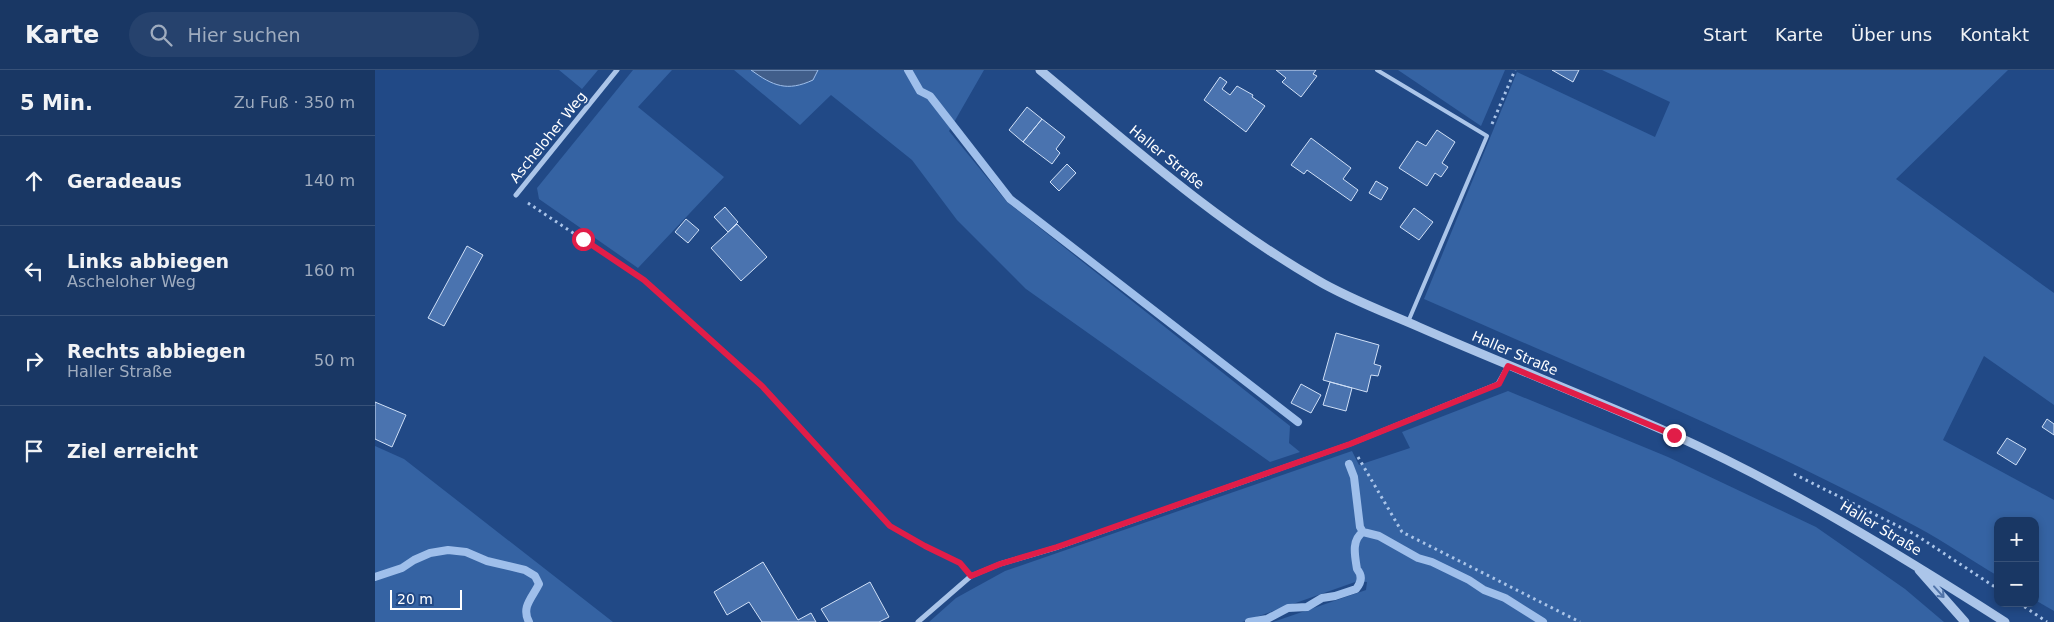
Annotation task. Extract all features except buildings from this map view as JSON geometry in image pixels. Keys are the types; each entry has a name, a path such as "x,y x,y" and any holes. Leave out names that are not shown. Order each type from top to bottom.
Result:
{"street":[{"name":"Ascheloher Weg","path":"516,195 617,70"},
{"name":"Haller Straße","path":"1039,70 1163,173 1239,230 1318,281 1508,366 1674,435 1819,507 2005,622"},
{"path":"918,622 971,576 1000,564 1067,544 1350,444 1499,384 1508,366"},
{"path":"1912,563 1965,622"}],"lane":[{"path":"1377,70 1487,136 1408,322"},
{"path":"890,526 960,563 971,576"}],"path":[{"path":"1487,136 1515,70"},
{"path":"516,195 644,280 762,386 890,526"},
{"path":"1350,444 1402,532 1580,622"},
{"path":"2025,607 2047,622"}],"shaded area":[{"path":"559,70 598,70 582,89"},
{"path":"633,70 672,70 638,107 724,177 638,268 539,199 537,188"},
{"path":"734,70 984,70 949,131 1007,202 1290,426 1289,443 1300,452 1270,462 1026,289 957,220 912,160 831,95 800,125"},
{"path":"751,70 818,70 813,80 804,84 781,86 766,80"},
{"path":"1398,70 1505,70 1481,126"},
{"path":"1602,70 2008,70 1896,179 2054,293 2054,405 1984,356 1943,440 2054,500 2054,611 2039,602 2039,517 1994,517 1994,574 1917,527 1796,465 1673,408 1424,299 1517,72 1655,137 1670,102"},
{"path":"1508,391 1668,457 1816,527 1905,589 1944,622 1273,622 1366,590 1367,582 1358,581 1242,622 929,622 956,598 1005,571 1352,451 1359,465 1410,448 1402,432"},
{"path":"375,446 404,459 613,622 375,622"}],"waterway":[{"path":"908,70 920,91 930,96 1010,199 1298,422"},
{"path":"1349,464 1354,477 1360,527 1363,532"},
{"path":"1249,622 1267,619 1288,608 1307,607 1322,598 1356,589 1361,577 1356,564 1355,544 1359,535 1363,532 1379,536 1418,558 1432,562 1469,580 1484,590 1505,598 1543,622"},
{"path":"375,577 402,568 430,553 448,550 466,552 487,561 525,570 535,576 539,584 527,607 526,612 529,622"}],"route":[{"path":"583,239 644,280 762,386 890,526 960,563 971,576 1000,564 1057,547 1350,444 1499,384 1508,366 1674,435"}]}
